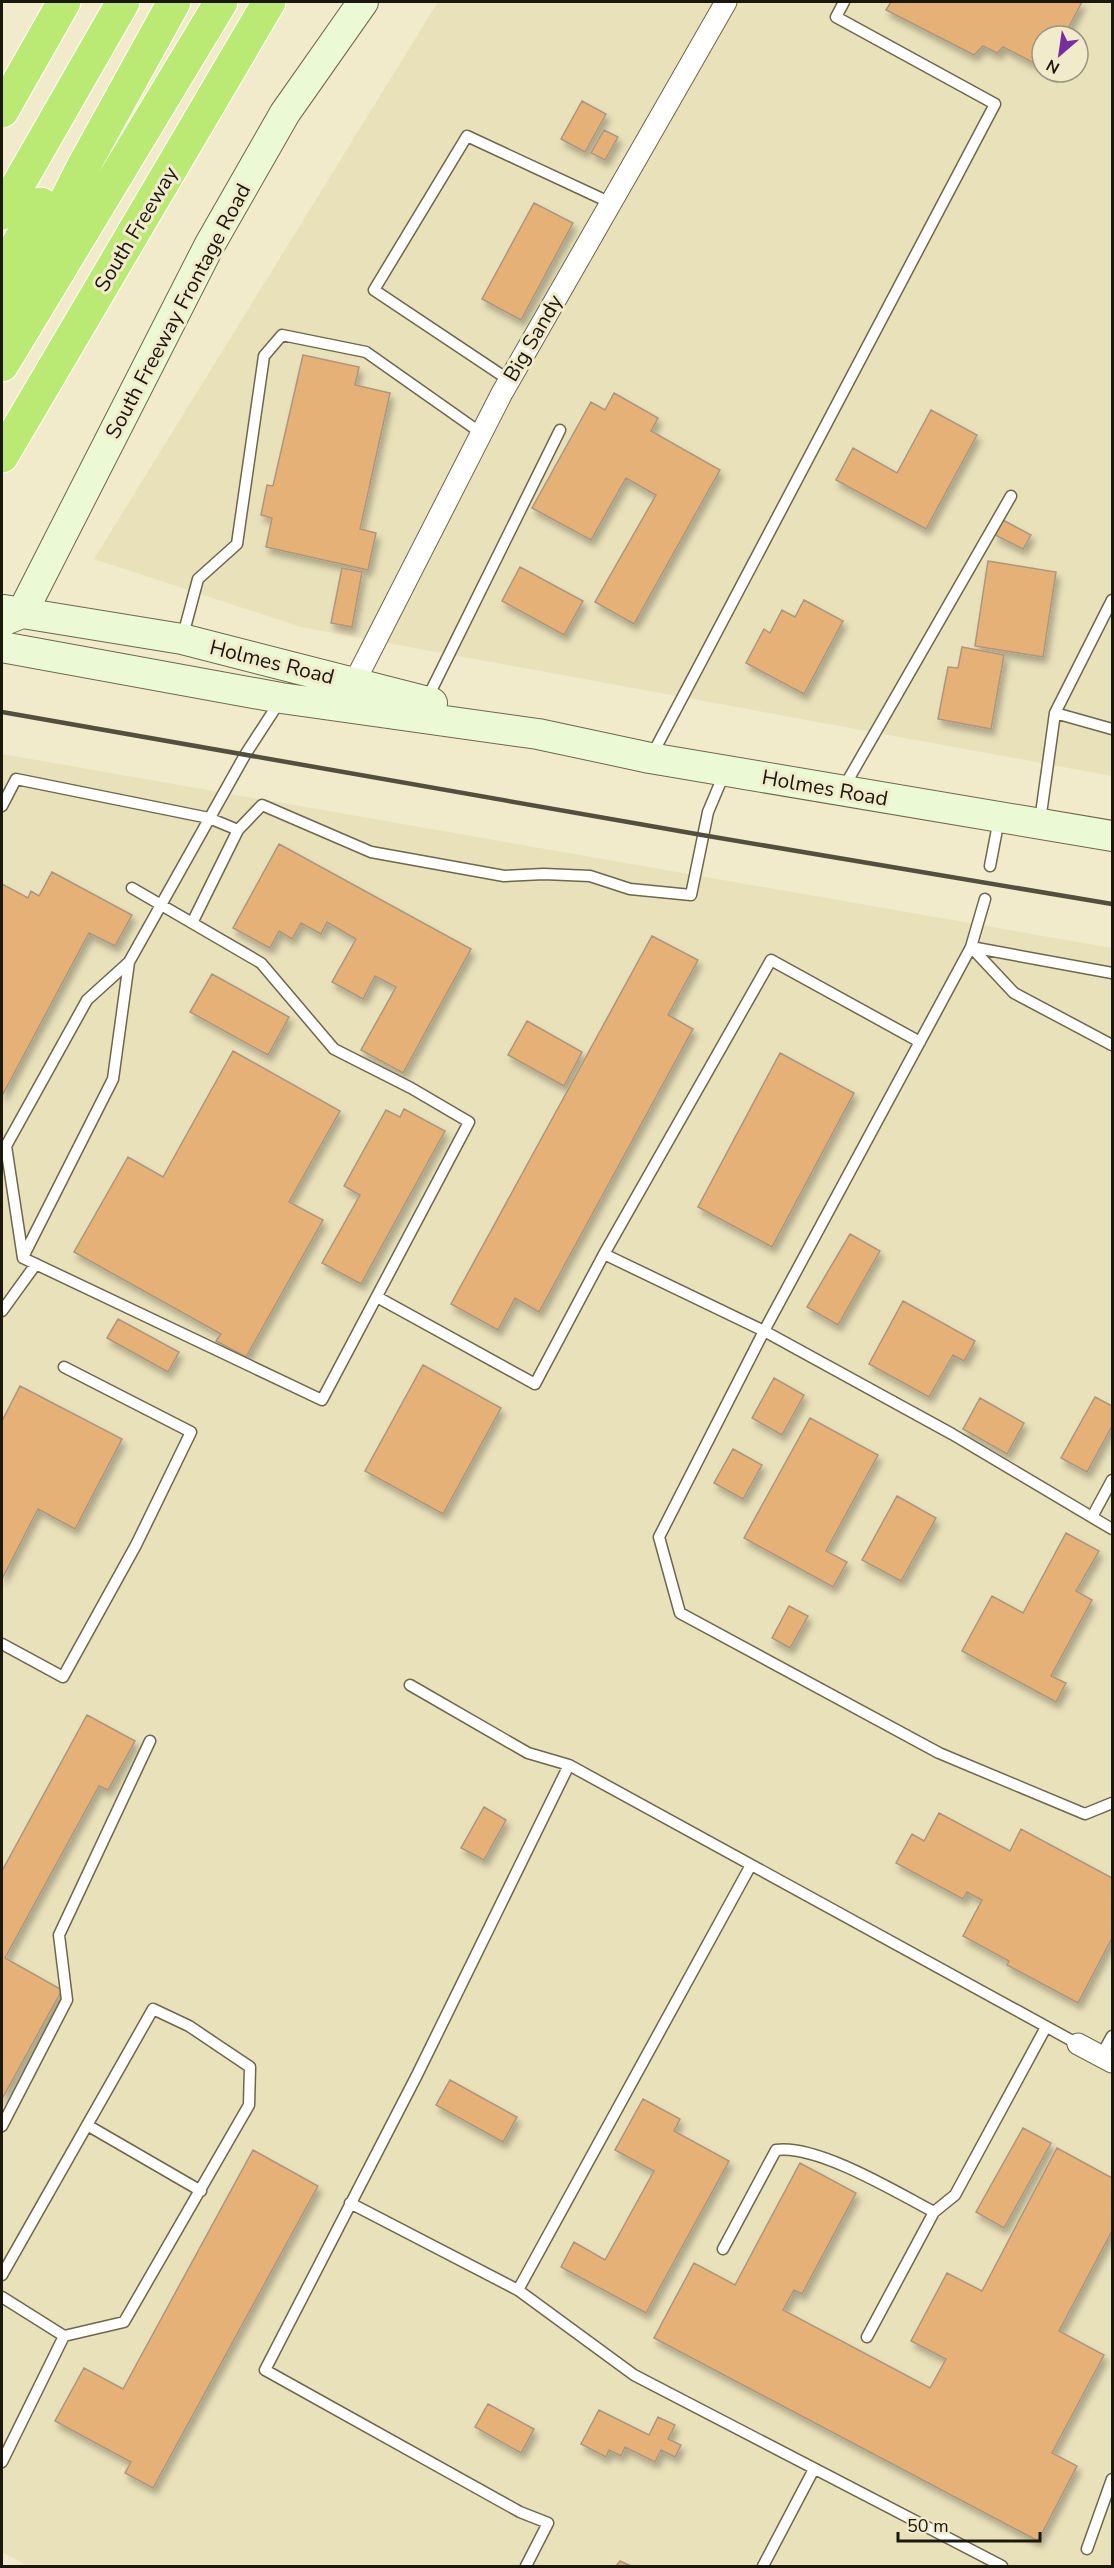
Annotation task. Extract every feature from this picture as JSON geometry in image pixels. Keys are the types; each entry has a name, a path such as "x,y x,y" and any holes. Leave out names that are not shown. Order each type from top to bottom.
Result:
{"highway":[{"path":"2,111 64,2"},
{"path":"2,172 104,2"},
{"path":"2,213 123,2"},
{"path":"2,272 157,2"},
{"path":"2,328 83,167 174,2"},
{"path":"2,365 221,2"},
{"name":"South Freeway","path":"2,456 269,2"},
{"path":"240,52 279,2"}],"main road":[{"name":"South Freeway Frontage Road","path":"8,615 209,246 285,113 363,2"},
{"name":"Holmes Road","path":"8,615 182,639 426,701 538,734"},
{"name":"Holmes Road","path":"2,647 281,698 538,734 650,758 1113,837"}],"street":[{"name":"Big Sandy","path":"354,683 509,380 726,2"},
{"path":"1078,2044 1107,2060"}],"lane":[{"path":"650,758 995,105 837,17 844,2"},
{"path":"509,380 374,290 467,136 611,202"},
{"path":"182,639 198,579 237,544 264,356 282,335 366,352 482,433"},
{"path":"426,701 560,430"},
{"path":"842,791 1011,496"},
{"path":"1040,825 1055,713 1113,600"},
{"path":"23,1258 6,1146 87,1000 129,962 245,755 281,698"},
{"path":"1055,713 1113,729"},
{"path":"192,923 238,830 262,806 371,852 504,876 544,874 590,876 630,889 691,895 708,812 725,771"},
{"path":"2,806 16,779 209,818 238,830"},
{"path":"990,866 999,818"},
{"path":"23,1258 322,1400 469,1122 411,1088 334,1049 261,963 132,888"},
{"path":"985,899 970,947 764,1331 659,1537 680,1612 939,1753 1085,1814 1113,1803"},
{"path":"970,947 1113,973"},
{"path":"970,947 1014,993 1113,1045"},
{"path":"377,1297 535,1384 604,1254 771,960 920,1042"},
{"path":"23,1258 113,1079 129,962"},
{"path":"604,1254 764,1331 952,1434 1113,1529"},
{"path":"2,1311 36,1264"},
{"path":"2,1644 63,1677 136,1545 191,1432 64,1367"},
{"path":"1092,1517 1113,1480"},
{"path":"410,1685 528,1753 569,1765 1078,2044"},
{"path":"2,2126 67,2000 59,1935 150,1741"},
{"path":"526,2566 548,2523 520,2512 265,2370 417,2075 569,1765"},
{"path":"518,2290 751,1865"},
{"path":"2,2275 153,2009 189,2026 250,2067 249,2105 124,2322 64,2336 2,2297"},
{"path":"867,2337 934,2212 955,2195 1046,2027"},
{"path":"1107,2060 1113,2037"},
{"path":"87,2125 201,2191"},
{"path":"723,2249 776,2150 789,2148 829,2161 870,2178 934,2212"},
{"path":"350,2203 518,2290 634,2375 1002,2566"},
{"path":"2,2462 64,2336"},
{"path":"763,2566 814,2469"},
{"path":"1087,2549 1113,2479"}],"shaded area":[{"path":"438,2 1112,2 1112,776 301,627 94,559"},
{"path":"2,754 1112,948 1112,2566 28,2566 2,2552"}],"building":[{"path":"891,2 1082,2 1070,24 1030,24 1030,61 1003,47 997,53 983,46 974,55 886,10"},
{"path":"582,101 606,114 585,152 561,139"},
{"path":"604,130 618,137 605,160 591,153"},
{"path":"534,203 573,223 521,320 482,299"},
{"path":"303,355 359,367 355,385 390,393 360,529 376,533 368,570 266,547 272,518 261,515 267,485 273,486"},
{"path":"614,393 658,418 651,431 720,470 634,624 595,602 656,495 626,478 591,540 532,508 591,402 605,410"},
{"path":"931,410 977,435 926,529 836,480 853,448 897,473"},
{"path":"1003,520 1031,535 1023,549 995,535"},
{"path":"988,561 1056,572 1043,657 975,646"},
{"path":"520,567 583,601 564,635 502,601"},
{"path":"342,568 362,572 352,627 331,623"},
{"path":"804,600 843,621 804,694 746,663 764,629 770,633 782,610 795,617"},
{"path":"962,647 1004,655 991,729 938,719 948,667 958,668"},
{"path":"279,844 471,949 403,1073 361,1050 396,987 375,976 363,999 332,982 356,939 327,922 321,934 301,923 292,939 279,931 270,948 233,928"},
{"path":"52,872 132,915 115,946 89,933 2,1096 2,884 28,898 31,891 39,896"},
{"path":"652,936 698,960 668,1015 693,1029 539,1312 515,1298 498,1330 451,1304"},
{"path":"212,974 289,1017 268,1055 190,1012"},
{"path":"527,1021 582,1052 564,1086 508,1055"},
{"path":"233,1051 340,1111 289,1202 323,1220 246,1357 216,1341 221,1334 74,1252 128,1157 163,1177"},
{"path":"780,1053 854,1093 772,1247 698,1207"},
{"path":"404,1109 445,1131 361,1284 322,1263 360,1195 344,1186 386,1110 400,1117"},
{"path":"850,1234 880,1251 838,1325 807,1307"},
{"path":"903,1301 975,1341 964,1361 953,1355 929,1397 869,1364"},
{"path":"118,1319 179,1352 168,1372 107,1338"},
{"path":"423,1365 501,1408 443,1514 365,1471"},
{"path":"774,1378 804,1395 782,1435 752,1418"},
{"path":"20,1386 122,1439 75,1529 38,1509 2,1579 2,1421"},
{"path":"1095,1397 1112,1406 1112,1426 1087,1472 1061,1458"},
{"path":"980,1398 1024,1423 1007,1454 963,1429"},
{"path":"810,1418 878,1455 826,1551 847,1562 833,1587 744,1538"},
{"path":"733,1449 762,1465 743,1499 714,1483"},
{"path":"897,1496 936,1518 901,1581 862,1560"},
{"path":"1066,1533 1099,1551 1076,1591 1092,1600 1051,1676 1066,1683 1056,1702 962,1651 992,1596 1023,1613"},
{"path":"789,1606 808,1616 790,1648 772,1638"},
{"path":"87,1715 135,1741 108,1790 99,1786 5,1958 62,1990 2,2099 2,1871"},
{"path":"484,1807 506,1820 484,1860 461,1848"},
{"path":"939,1813 1010,1851 1021,1829 1112,1878 1112,1938 1078,2003 1007,1965 1009,1961 963,1936 982,1900 967,1892 963,1899 896,1863 912,1834 924,1841"},
{"path":"450,2080 517,2117 503,2142 436,2105"},
{"path":"643,2099 680,2119 674,2131 729,2161 646,2313 561,2267 574,2242 605,2260 654,2171 615,2150"},
{"path":"1023,2128 1051,2143 1004,2228 976,2212"},
{"path":"1057,2148 1112,2178 1112,2231 1059,2331 1104,2355 1052,2453 1077,2466 1038,2541 654,2338 694,2263 735,2285 800,2163 856,2193 802,2294 794,2290 783,2310 930,2388 946,2359 911,2341 947,2273 982,2291"},
{"path":"253,2150 318,2186 153,2488 125,2473 131,2462 55,2421 84,2368 123,2389"},
{"path":"488,2404 534,2429 521,2453 475,2427"},
{"path":"599,2410 649,2435 658,2417 675,2425 668,2439 681,2445 675,2457 661,2450 655,2462 625,2447 621,2456 609,2450 606,2457 581,2444"},
{"path":"620,2561 631,2566 616,2566"}],"railway":[{"path":"2,712 702,835 1112,904"}]}
